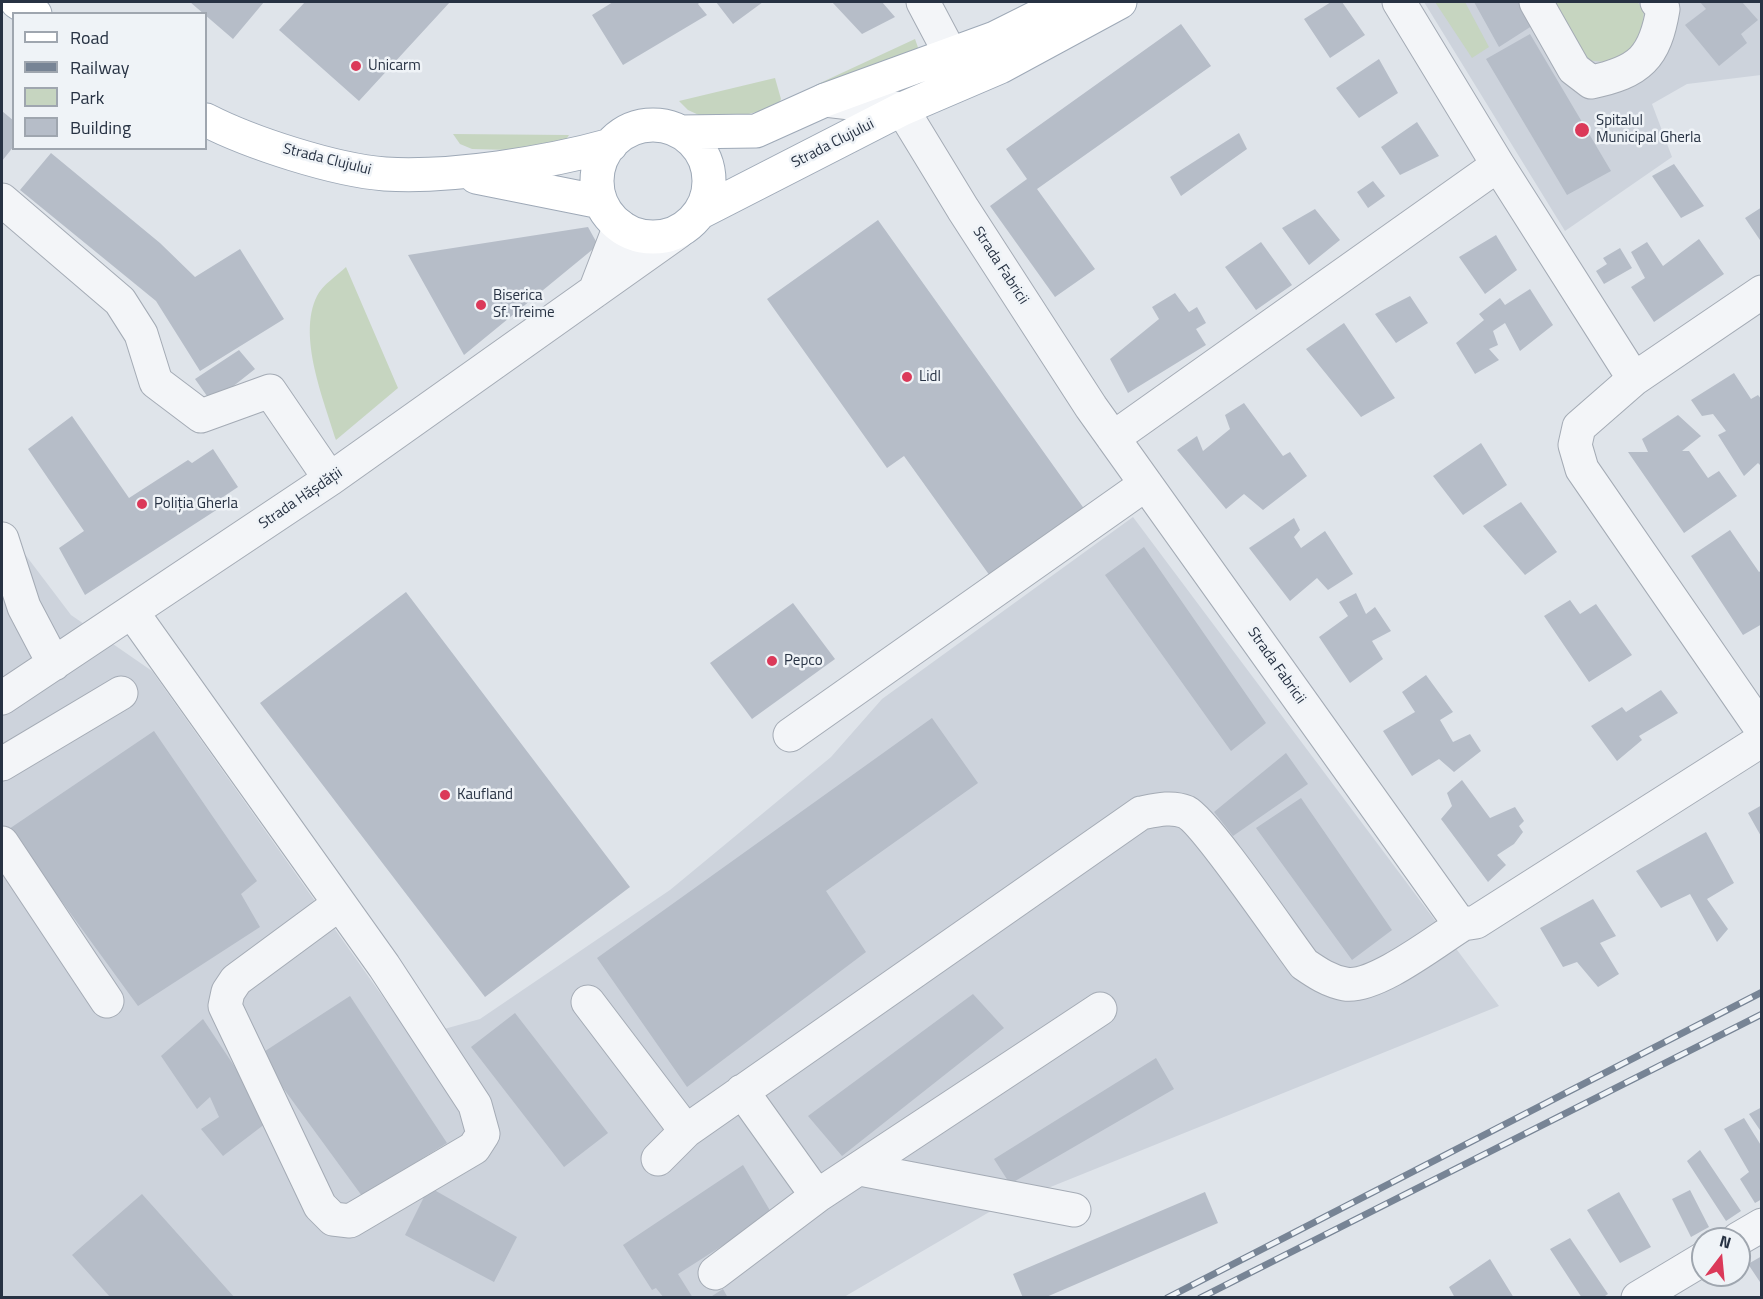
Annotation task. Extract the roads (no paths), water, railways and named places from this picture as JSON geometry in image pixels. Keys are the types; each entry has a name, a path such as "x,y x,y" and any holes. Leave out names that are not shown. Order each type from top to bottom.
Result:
{"main road":[{"name":"Strada Clujului","path":"611,214 598,172 611,145 622,135 636,128 651,126 681,132 756,131 825,100 995,38 1067,2"},
{"name":"Strada Clujului","path":"454,171 611,214 648,237 689,222 902,109 1000,67 1120,2"},
{"name":"Strada Clujului","path":"207,120 258,143 384,174 454,171 568,157 611,145"},
{"path":"681,132 698,148 708,168 710,183 689,222"}],"street":[{"path":"923,2 950,53"},
{"path":"1399,2 1498,165 1634,379"},
{"path":"1536,2 1574,69 1591,82 1615,78 1648,56 1659,33 1663,9 1657,2"},
{"path":"825,100 902,109"},
{"name":"Strada Fabricii","path":"902,109 969,219 1113,438 1457,920 1463,924"},
{"path":"1113,438 1498,165"},
{"path":"4,207 120,301 141,334 156,382 201,416 270,391 330,479"},
{"path":"595,291 611,214"},
{"name":"Strada Hășdății","path":"2,698 330,479 689,222"},
{"path":"1761,292 1634,379 1579,427 1575,445 1582,469 1761,730"},
{"path":"790,735 1146,484"},
{"path":"2,539 24,607 54,664"},
{"path":"132,612 339,904 475,1105 483,1134 474,1149 350,1221 333,1219 320,1206 225,1006 228,992 236,980 339,904"},
{"path":"2,764 121,693"},
{"path":"658,1159 686,1131 1141,813 1171,808 1188,813 1209,836 1304,964 1324,978 1348,985 1379,978 1463,924 1476,922 1761,740"},
{"path":"2,843 107,1001"},
{"path":"588,1002 686,1131"},
{"path":"715,1273 817,1196 1100,1009"},
{"path":"742,1091 817,1196"},
{"path":"861,1169 1074,1210"},
{"path":"1638,1298 1691,1266"}],"railway":[{"path":"1167,1298 1762,992"},
{"path":"1200,1298 1762,1014"}],"place":[{"name":"Unicarm","path":"356,66"},
{"name":"Spitalul Municipal Gherla","path":"1582,130"},
{"name":"Biserica Sf. Treime","path":"481,305"},
{"name":"Lidl","path":"907,377"},
{"name":"Poliția Gherla","path":"142,504"},
{"name":"Pepco","path":"772,661"},
{"name":"Kaufland","path":"445,795"}]}
